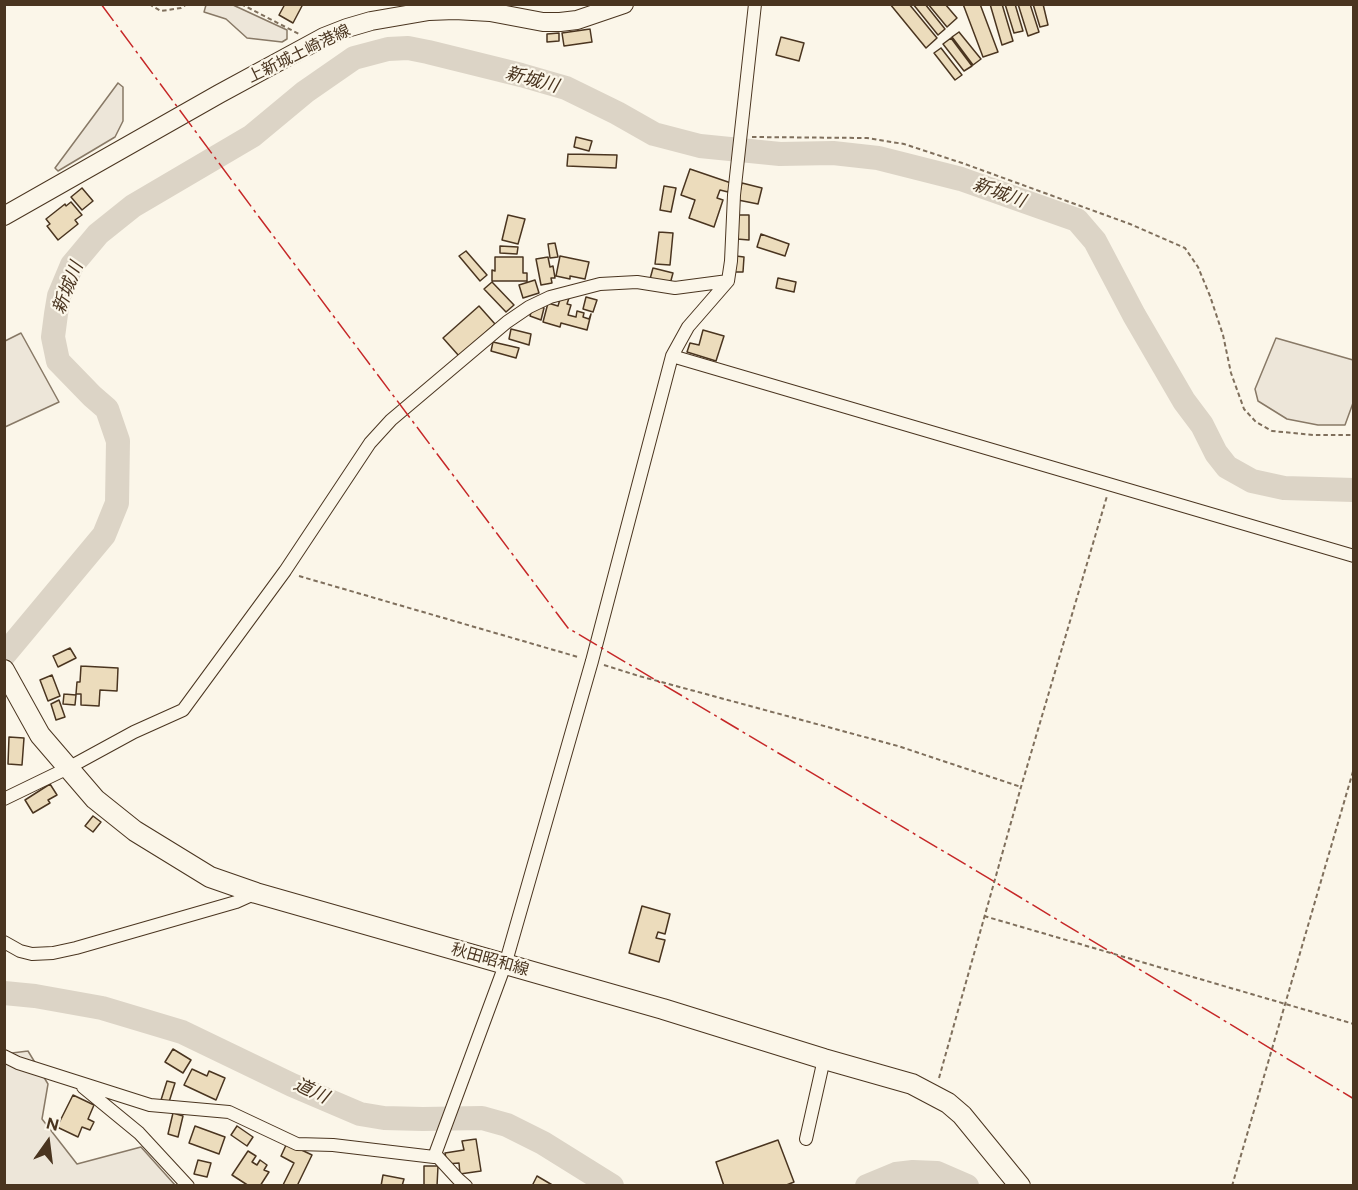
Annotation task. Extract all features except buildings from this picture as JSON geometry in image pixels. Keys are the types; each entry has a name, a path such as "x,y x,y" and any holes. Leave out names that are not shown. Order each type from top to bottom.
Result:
{"main road":[{"name":"上新城土崎港線","path":"4,216 219,94 324,37 347,28 371,21 429,11 455,10 490,12 543,22 560,22 577,20 624,4"},
{"name":"秋田昭和線","path":"6,672 40,735 95,799 135,831 210,876 256,892 912,1084 934,1094 962,1115 1020,1185"}],"street":[{"path":"4,1056 77,1083 150,1105 229,1112 297,1144 333,1145 434,1157 505,964 592,661 672,356 688,327 728,281 732,261 734,195 755,4"},
{"path":"4,799 134,732 183,710 285,571 370,443 391,420 507,322 529,307 550,297 600,284 637,282 675,288 728,281"},
{"path":"672,356 1353,556"},
{"path":"4,942 20,951 32,954 53,953 236,902 256,892"},
{"path":"806,1139 824,1059"},
{"path":"77,1083 139,1133 188,1185"},
{"path":"435,1154 466,1185"}],"path":[{"path":"149,4 161,11 181,8 187,4"},
{"path":"241,4 315,43"},
{"path":"740,136 867,138 904,144 1111,217 1185,248 1198,267 1210,296 1223,335 1231,373 1244,409 1256,422 1272,431 1313,435 1353,435"},
{"path":"934,1094 1110,484"},
{"path":"285,571 639,676 898,746 1021,787"},
{"path":"1232,1185 1353,768"},
{"path":"984,916 1353,1024"}],"shaded area":[{"path":"206,5 233,5 287,30 287,39 282,42 247,38 226,19 204,12"},
{"path":"118,83 123,87 123,121 115,137 58,171 55,168"},
{"path":"21,333 59,402 5,427 5,341"},
{"path":"1276,338 1353,360 1353,403 1345,425 1318,425 1287,419 1258,401 1255,389"},
{"path":"28,1051 48,1084 42,1119 77,1164 141,1147 175,1185 5,1185 4,1054"}],"waterway":[{"name":"新城川","path":"4,655 104,535 117,503 118,441 107,409 58,361 53,337 59,296 72,265 98,234 133,206 252,136 305,92 354,58 388,49 408,48 428,52 566,88 654,134 700,146 780,154 833,153 878,158 961,179 1077,220 1095,241 1134,315 1184,401 1202,425 1216,453 1227,467 1252,481 1284,488 1354,490"},
{"name":"道川","path":"4,993 102,1008 182,1032 292,1085 360,1114 384,1118 482,1118 507,1125 543,1143 612,1186"},
{"name":"道川","path":"867,1186 896,1174 913,1172 937,1173 967,1186"}],"power":[{"path":"101,4 568,628 1354,1099"}]}
